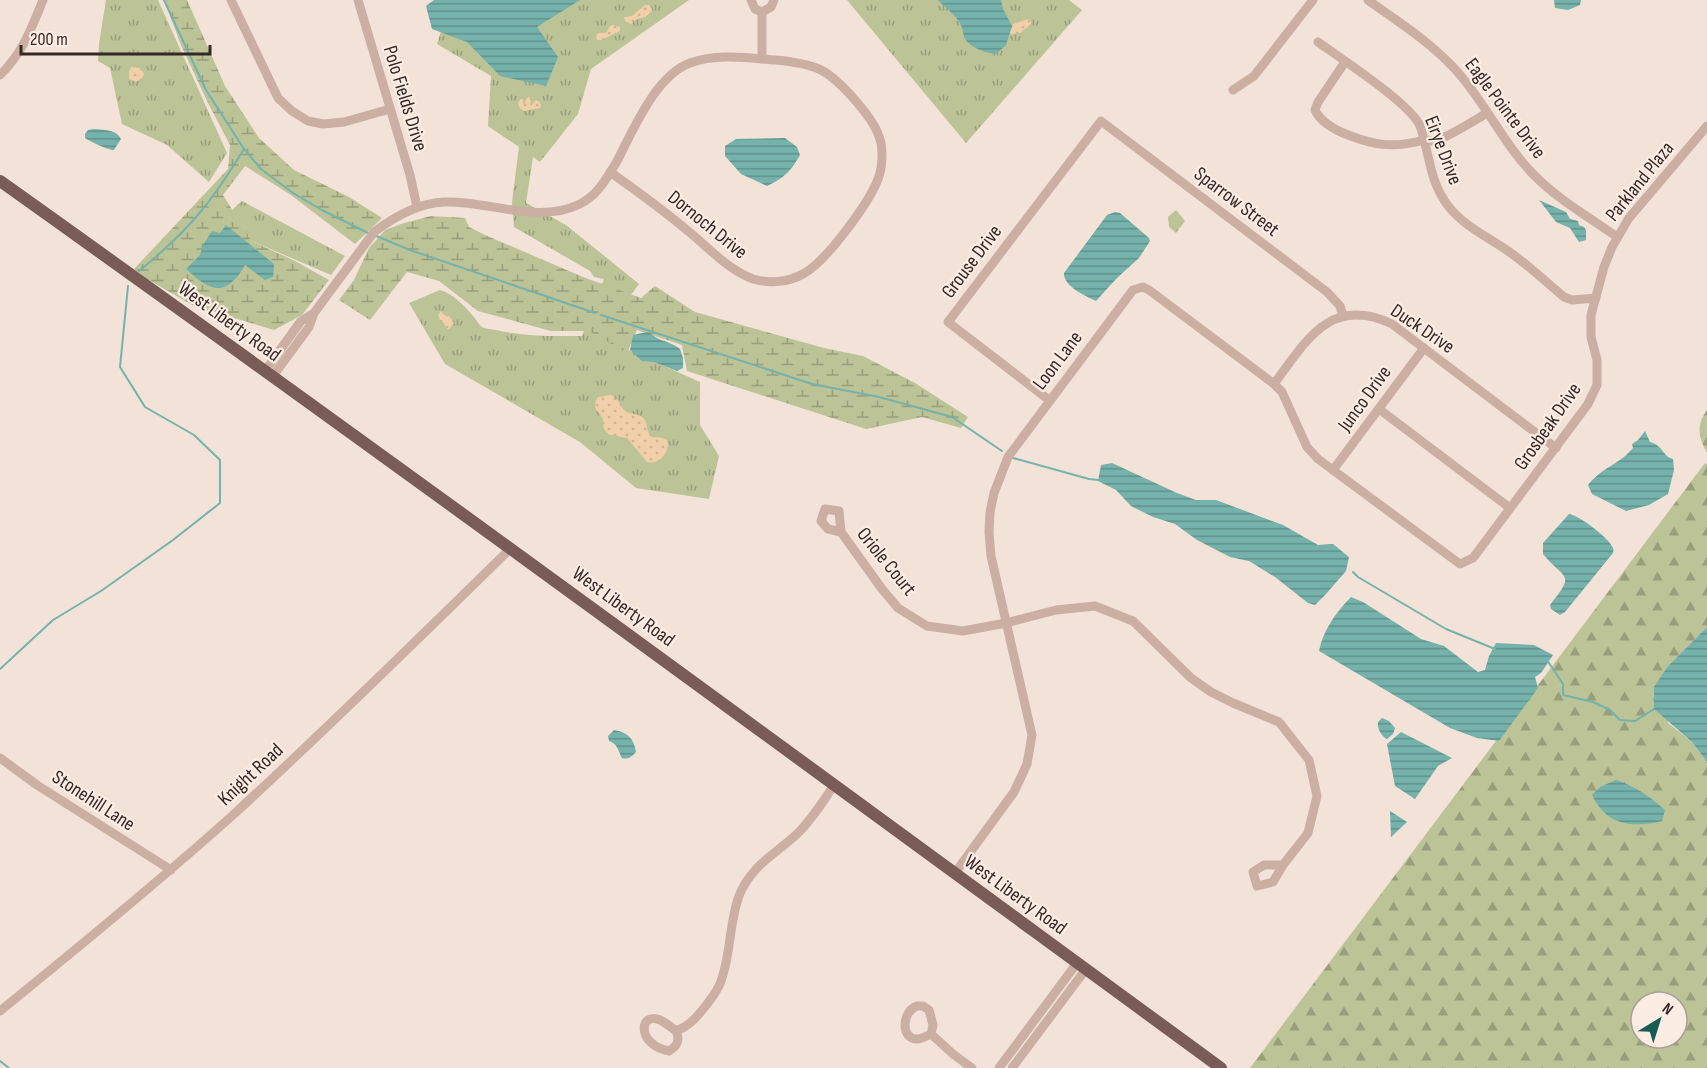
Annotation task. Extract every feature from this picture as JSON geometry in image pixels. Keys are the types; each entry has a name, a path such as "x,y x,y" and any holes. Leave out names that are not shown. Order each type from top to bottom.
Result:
{"main road":[{"name":"West Liberty Road","path":"0,180 511,548 1221,1068"}],"street":[{"path":"0,75 13,63 26,41 43,0"},
{"path":"231,0 279,98 292,111 308,121 323,124 344,122 390,109"},
{"name":"Polo Fields Drive","path":"358,0 410,175 417,207"},
{"path":"751,0 755,9 762,12"},
{"path":"762,12 771,7 774,0"},
{"path":"1233,90 1254,76 1313,0"},
{"name":"Eagle Pointe Drive","path":"1368,0 1436,51 1454,68 1533,173 1551,190 1617,237"},
{"path":"762,12 762,59"},
{"name":"Eirye Drive","path":"1318,42 1407,109 1419,124 1437,190 1450,209 1472,228 1512,254 1564,297 1572,300 1596,298"},
{"name":"Dornoch Drive","path":"269,374 309,327 314,313 374,232 417,207 441,202 462,202 552,213 569,209 583,202 604,183 610,172 652,97 664,80 676,70 704,58 800,62 817,67 831,76 870,118 881,143 879,177 870,196 826,255 805,274 772,282 755,280 725,263 662,209 610,172"},
{"path":"1345,62 1318,102 1315,111 1320,119 1339,132 1361,140 1384,146 1433,141 1459,128 1464,122 1486,110"},
{"name":"Sparrow Street","path":"1101,120 1327,292 1340,306 1343,316"},
{"name":"Grouse Drive","path":"1049,400 948,322 1101,120"},
{"name":"Parkland Plaza","path":"1596,298 1604,267 1617,237 1629,218 1707,126"},
{"name":"Loon Lane","path":"955,873 1014,792 1027,764 1032,735 991,556 989,532 994,493 1008,457 1049,400 1138,287 1149,290 1274,384 1282,393 1307,447 1333,470 1460,564 1473,558"},
{"name":"Grosbeak Drive","path":"1473,558 1588,404 1597,385 1597,360 1591,337 1592,315 1596,298"},
{"path":"1274,384 1312,334 1343,316"},
{"name":"Duck Drive","path":"1343,316 1370,316 1392,324 1556,448"},
{"name":"Junco Drive","path":"1333,470 1424,348"},
{"path":"1378,409 1510,508"},
{"name":"Oriole Court","path":"841,532 828,529 821,521 825,509 839,511 841,532 898,608 927,626 963,631 1056,610 1095,606 1133,621 1191,678 1211,692 1279,722 1309,760 1317,796 1308,833 1283,865"},
{"name":"Knight Road","path":"0,1011 171,870 301,752 511,548"},
{"name":"Stonehill Lane","path":"0,758 37,785 171,870"},
{"path":"676,1031 686,1028 694,1021 721,984 738,897 747,878 759,864 799,832 815,814 834,785"},
{"path":"999,1068 1081,966"},
{"path":"1012,1068 1081,966"},
{"path":"931,1034 972,1068"}],"green space":[{"path":"106,0 158,0 227,153 209,182 167,145 122,124 110,68 98,61"},
{"path":"164,0 187,0 225,86 259,138 294,170 349,197 382,218 355,244 291,195 245,166 223,195 252,241 329,280 302,315 274,330 194,306 134,269 228,169 230,145 181,45"},
{"path":"451,0 689,0 591,69 578,114 540,162 533,157 526,203 566,225 639,284 599,337 700,382 700,425 719,456 709,499 636,488 580,442 445,364 409,303 440,290 450,294 484,328 528,335 582,336 604,279 594,277 590,271 514,227 512,202 519,147 488,126 491,76 437,44"},
{"path":"847,0 1069,0 1082,10 966,143"},
{"path":"242,201 345,256 331,275 252,241 232,210"},
{"path":"1176,210 1185,221 1176,233 1169,227 1168,217"},
{"path":"431,216 465,218 469,227 485,235 583,277 641,298 655,286 695,312 824,348 863,356 915,383 968,417 961,428 922,417 866,429 687,371 682,345 637,330 627,353 589,331 551,331 478,311 439,281 407,272 370,320 339,300 354,280 369,248 385,230"},
{"path":"1707,410 1707,453 1702,441 1700,426"},
{"path":"1705,463 1707,464 1707,627 1668,666 1668,723 1692,742 1707,762 1707,1068 1250,1068"}],"sand":[{"path":"645,5 649,5 652,9 645,17 631,24 625,21 624,17 632,16"},
{"path":"1029,19 1031,24 1020,33 1010,34 1013,24"},
{"path":"613,25 620,27 620,31 597,40 598,33 606,33"},
{"path":"131,67 139,68 144,73 143,77 136,82 129,79"},
{"path":"529,97 530,105 536,100 541,105 540,108 524,111 520,108 518,104 520,99 523,99 524,105"},
{"path":"441,311 454,323 449,329 440,321 438,315"},
{"path":"611,395 627,412 643,418 652,437 667,440 666,453 660,460 647,462 627,438 610,435 605,431 602,417 595,405 598,397"}],"water":[{"path":"434,0 580,0 537,27 558,57 546,86 500,76 467,42 432,29 426,6"},
{"path":"938,0 1001,0 1012,26 1006,45 996,54 971,45 965,39 959,21"},
{"path":"1554,0 1581,0 1580,5 1568,10 1555,8"},
{"path":"88,130 109,131 119,136 121,139 114,150 85,138"},
{"path":"785,138 797,147 800,155 786,174 767,186 741,174 725,156 725,146 736,139"},
{"path":"1539,200 1566,212 1570,219 1578,221 1579,225 1586,230 1586,240 1579,242 1570,228 1556,222"},
{"path":"1120,213 1150,241 1139,258 1096,301 1071,286 1064,273 1107,215"},
{"path":"226,225 274,264 273,277 265,280 245,265 237,278 227,286 214,288 186,269 200,255 212,231 220,233"},
{"path":"647,332 680,349 683,368 677,371 654,362 642,361 630,350 633,335"},
{"path":"1645,431 1650,442 1673,459 1674,470 1668,494 1649,505 1626,511 1592,494 1588,485 1593,479 1628,453 1633,448 1632,444"},
{"path":"1112,463 1196,500 1216,500 1283,525 1318,545 1333,544 1349,557 1346,571 1315,605 1308,603 1275,577 1249,561 1230,557 1197,540 1175,524 1153,517 1131,506 1116,490 1098,481 1101,465"},
{"path":"1569,514 1580,518 1594,528 1611,544 1613,553 1565,612 1560,615 1551,609 1550,605 1565,581 1562,573 1543,554 1543,543"},
{"path":"1351,597 1363,602 1421,639 1444,646 1478,672 1485,670 1496,643 1534,645 1553,655 1541,673 1535,677 1538,688 1499,741 1477,738 1450,728 1319,651 1331,621"},
{"path":"1707,627 1707,762 1692,742 1654,709 1654,687 1668,666"},
{"path":"1382,718 1389,721 1395,728 1393,734 1387,739 1378,727 1378,722"},
{"path":"614,730 627,734 634,743 636,752 630,757 622,758 616,746 609,741 608,736"},
{"path":"1401,732 1452,758 1438,766 1415,799 1395,786 1387,744"},
{"path":"1616,780 1642,792 1665,810 1662,821 1631,824 1613,819 1605,813 1592,795 1600,787"},
{"path":"1390,811 1407,822 1391,837"}],"waterway":[{"path":"164,0 206,90 244,149 261,169 293,193 368,233"},
{"path":"139,271 172,242 208,203 244,149"},
{"path":"374,235 410,250 595,313"},
{"path":"0,669 53,620 101,591 173,540 220,503 220,460 194,435 145,407 120,367 128,286"},
{"path":"601,315 812,384 879,397 952,417 1002,451"},
{"path":"1013,458 1099,480"},
{"path":"1353,572 1446,629 1495,649"},
{"path":"1547,660 1563,684 1563,695 1593,702 1610,710 1620,720 1635,721 1654,709"},
{"path":"0,1061 9,1068"}]}
